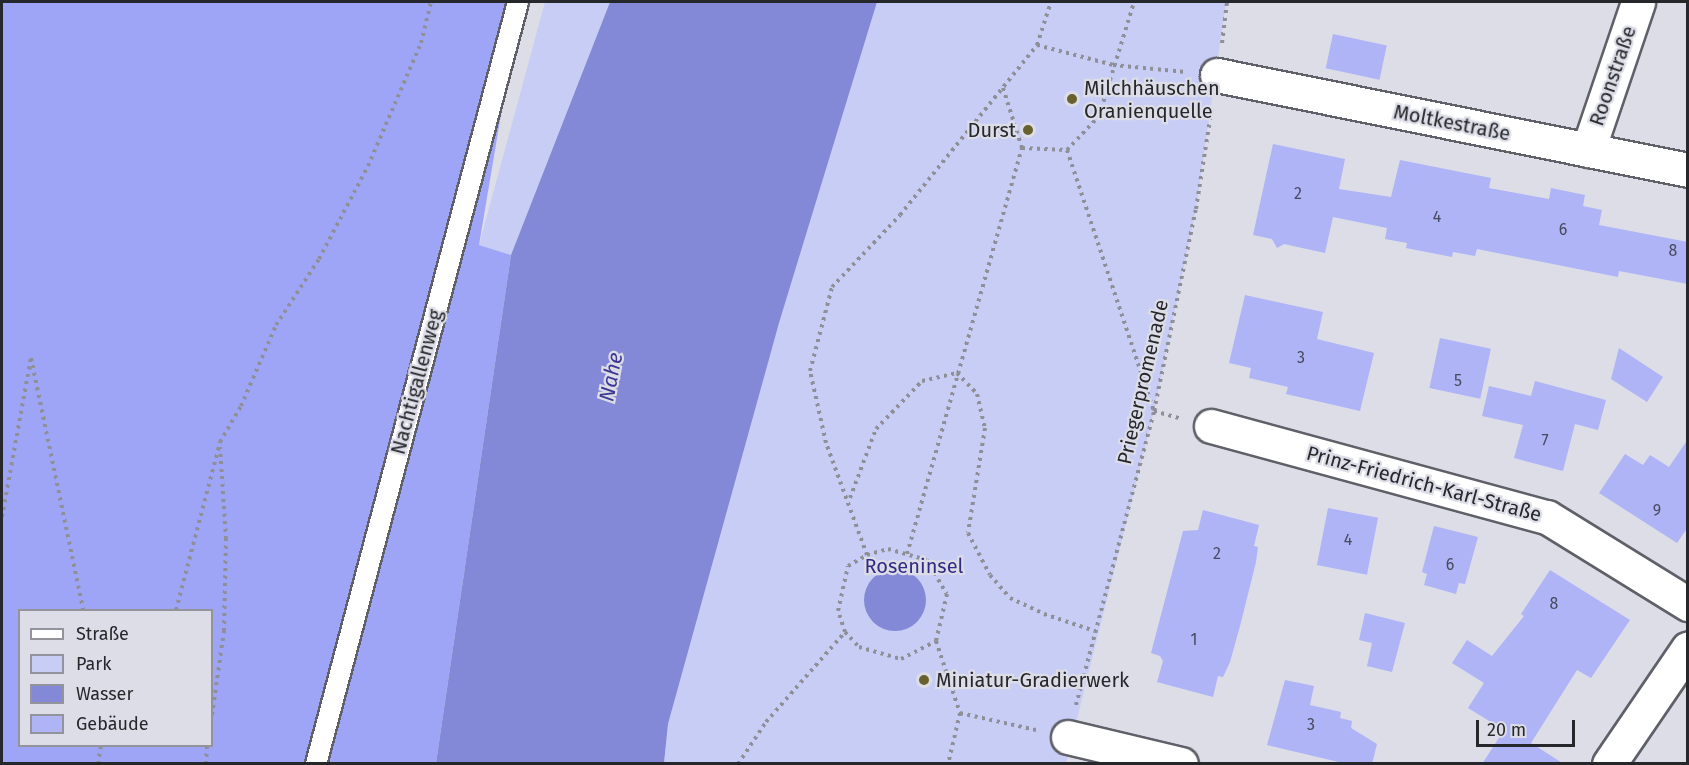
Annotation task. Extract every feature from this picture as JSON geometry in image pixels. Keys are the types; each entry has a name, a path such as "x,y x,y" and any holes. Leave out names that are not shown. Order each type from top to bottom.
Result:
{"street":[{"name":"Roonstraße","path":"1588,150 1638,2"},
{"name":"Moltkestraße","path":"1217,75 1688,170"},
{"name":"Prinz-Friedrich-Karl-Straße","path":"1211,426 1547,517 1688,604"},
{"path":"1609,764 1688,648"},
{"path":"1068,737 1181,764"}],"lane":[{"name":"Nachtigallenweg","path":"316,764 518,2"}],"path":[{"path":"176,609 220,442 241,406 276,325 319,259 368,166 421,43 431,2"},
{"path":"867,555 850,499 826,442 810,370 832,287 900,215 1037,45 1051,2"},
{"path":"1023,148 1066,150 1099,116 1134,2"},
{"name":"Priegerpromenade","path":"1068,737 1154,411 1196,209 1227,2"},
{"path":"1037,45 1113,65 1217,75"},
{"path":"907,554 1023,148 1002,87"},
{"path":"1066,150 1154,411"},
{"path":"2,518 31,358 83,609"},
{"path":"850,499 876,429 922,381 957,373"},
{"path":"957,373 977,394 985,428 968,533 990,575 1010,598 1044,614 1095,631"},
{"path":"213,708 224,631 226,539 220,442"},
{"path":"936,641 901,659 859,647 845,632 838,611 848,566 867,555 888,549 907,554 927,560 946,594 936,641 960,713 948,764"},
{"path":"738,764 766,722 845,632"},
{"path":"960,713 1068,737"},
{"path":"98,764 102,747"},
{"path":"206,764 207,747"}],"green space":[{"path":"545,2 610,2 511,255 479,245"},
{"name":"Roseninsel","path":"877,2 1226,2 1196,209 1154,411 1066,763 664,764 668,724 779,323"}],"shaded area":[{"path":"2,2 520,2 479,245 511,255 436,763 2,763"}],"water":[{"name":"Nahe","path":"610,2 877,2 779,323 668,724 664,763 436,763 511,255"},
{"path":"889,569 901,569 917,578 924,588 926,600 924,612 917,622 901,631 889,631 878,626 869,617 864,606 864,594 869,583 878,574"}],"building":[{"path":"1333,34 1387,45 1380,80 1326,68"},
{"path":"1273,144 1345,159 1339,189 1391,197 1400,160 1491,178 1489,188 1549,199 1551,188 1585,195 1583,206 1602,210 1599,225 1688,242 1688,284 1619,271 1618,277 1477,249 1475,256 1453,252 1452,257 1406,248 1407,243 1385,239 1387,228 1333,217 1325,253 1284,244 1277,248 1272,239 1253,235"},
{"path":"1245,295 1323,312 1317,339 1374,353 1360,411 1286,394 1288,387 1249,378 1251,368 1229,363"},
{"path":"1440,338 1491,349 1480,399 1429,388"},
{"path":"1619,348 1663,377 1647,402 1611,379"},
{"path":"1535,381 1606,400 1598,430 1575,424 1563,471 1514,458 1523,425 1482,416 1489,386 1531,396"},
{"path":"1688,439 1688,527 1677,543 1599,493 1625,454 1643,465 1650,455 1669,467"},
{"path":"1328,508 1378,518 1367,575 1317,565"},
{"path":"1203,510 1259,525 1254,546 1258,547 1256,562 1240,626 1230,662 1223,677 1218,676 1213,697 1157,682 1163,661 1160,656 1151,653 1183,531 1198,530"},
{"path":"1434,526 1478,537 1465,584 1459,583 1456,594 1424,585 1427,574 1422,572"},
{"path":"1550,570 1630,620 1591,678 1577,670 1531,743 1564,764 1482,764 1504,730 1468,708 1484,683 1452,663 1467,640 1492,656 1524,616 1521,614"},
{"path":"1365,613 1405,623 1392,672 1367,666 1372,643 1359,640"},
{"path":"1285,680 1314,686 1310,705 1341,712 1340,718 1352,721 1351,728 1377,744 1372,764 1347,764 1267,745"}],"place":[{"name":"Milchhäuschen Oranienquelle","path":"1072,99"},
{"name":"Durst","path":"1028,130"},
{"name":"Miniatur-Gradierwerk","path":"924,680"}]}
